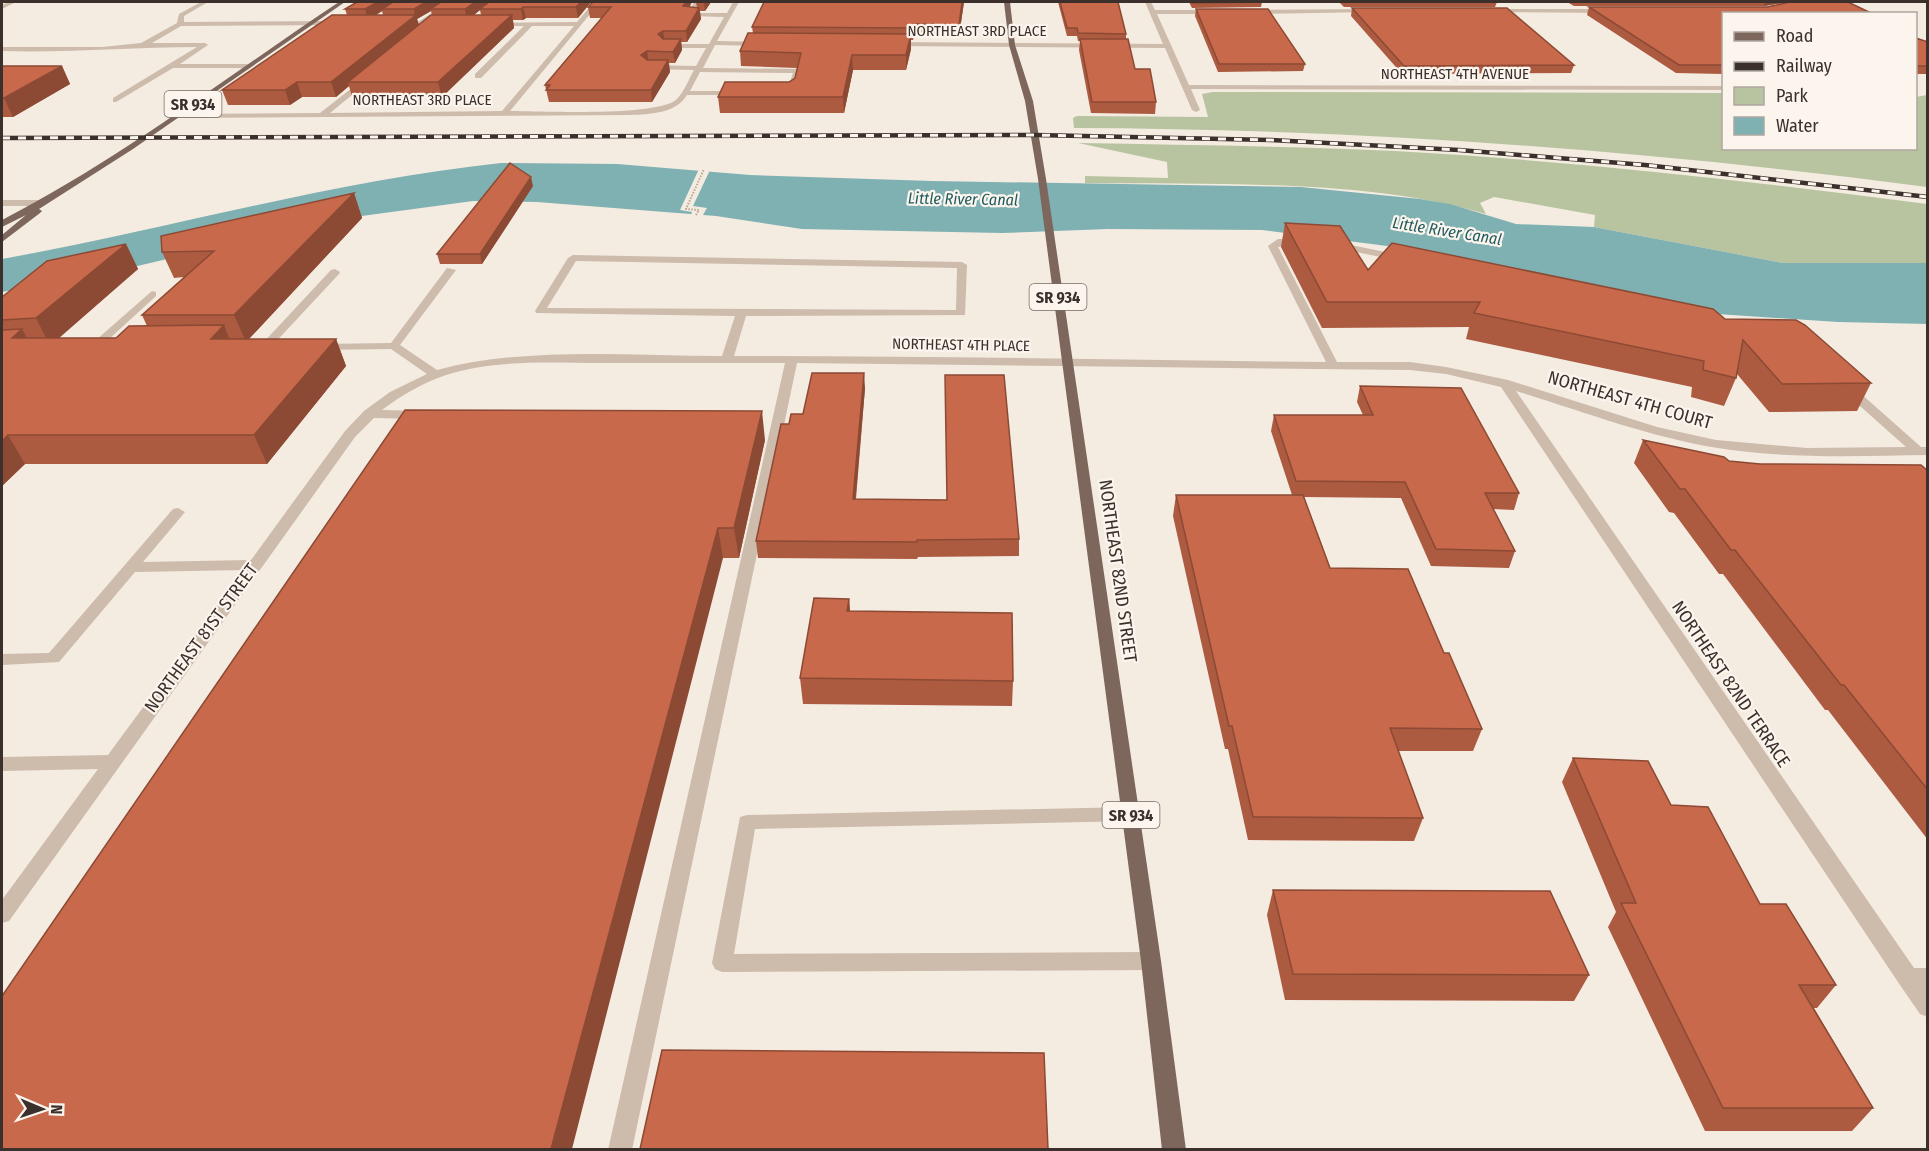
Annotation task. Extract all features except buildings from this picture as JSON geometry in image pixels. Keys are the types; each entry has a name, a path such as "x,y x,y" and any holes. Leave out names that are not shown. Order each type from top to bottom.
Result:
{"main road":[{"name":"SR 934","path":"2,224 42,203 176,116 342,2"},
{"name":"NORTHEAST 82ND STREET","path":"1007,2 1012,45 1029,101 1042,179 1131,814 1174,1149"},
{"path":"2,239 22,225 42,203"}],"street":[{"path":"2,7 13,2"},
{"path":"180,24 181,15 205,2"},
{"path":"422,27 452,2"},
{"path":"504,114 576,24 597,2"},
{"path":"698,2 689,15 729,15"},
{"path":"736,2 685,93 743,93"},
{"path":"1149,2 1196,110"},
{"path":"1237,12 1381,11"},
{"path":"1488,11 1620,11"},
{"path":"1153,12 1225,12"},
{"path":"143,45 180,24 348,23"},
{"path":"410,23 422,27 434,23"},
{"path":"483,23 576,24"},
{"path":"478,76 530,24"},
{"path":"665,46 771,44"},
{"name":"NORTHEAST 3RD PLACE","path":"886,44 1168,46"},
{"path":"2,49 102,50 143,45 205,45 116,100"},
{"path":"169,67 247,66"},
{"path":"649,67 797,71 790,93 778,93"},
{"path":"323,114 369,76"},
{"name":"NORTHEAST 4TH AVENUE","path":"1186,87 1722,88"},
{"name":"NORTHEAST 3RD PLACE","path":"176,116 630,113 668,108 680,101 685,93"},
{"path":"2,203 42,203"},
{"path":"1333,365 1273,246 1278,242 1288,241 1343,245 1409,260"},
{"path":"573,258 962,265 961,314 742,313 540,311 573,258"},
{"path":"394,346 451,270"},
{"path":"265,347 335,272"},
{"path":"115,349 86,349 152,294"},
{"path":"727,359 742,313"},
{"path":"312,347 394,346 435,374"},
{"name":"NORTHEAST 4TH PLACE","path":"418,380 459,367 527,359 792,359 1430,368 1466,373 1504,383"},
{"path":"620,1149 774,412 792,359"},
{"name":"NORTHEAST 81ST STREET","path":"2,915 252,565 350,434 368,414 418,380"},
{"path":"1839,380 1923,451"},
{"name":"NORTHEAST 4TH COURT","path":"1504,383 1659,431 1710,442 1794,451 1923,451"},
{"name":"NORTHEAST 82ND TERRACE","path":"1504,383 1917,978 1928,1007"},
{"path":"368,414 430,415"},
{"path":"2,659 52,658 178,512"},
{"path":"130,567 252,565"},
{"path":"2,764 111,762"},
{"path":"1131,814 747,822 722,963 1151,961"}],"path":[{"path":"696,215 699,210 686,209 704,169"}],"green space":[{"path":"1213,92 1722,93 1722,150 1917,150 1917,97 1927,95 1927,187 1715,162 1502,144 1288,132 1074,128 1073,118 1077,116 1208,117 1202,94"},
{"path":"1078,143 1316,148 1462,155 1795,187 1927,204 1927,263 1783,263 1594,227 1595,215 1494,197 1480,203 1486,214 1438,202 1339,189 1236,184 1085,183 1085,176 1168,178 1167,162"}],"water":[{"name":"Little River Canal","path":"501,163 617,164 750,175 932,181 1301,187 1420,199 1450,204 1516,224 1594,227 1783,263 1927,263 1928,324 1838,322 1702,313 1442,253 1262,230 1108,229 1002,233 802,229 716,216 537,202 473,201 332,220 112,272 2,292 2,259 375,181"}],"pier":[{"path":"699,169 710,170 693,206 707,208 703,215 691,215 692,212 680,210"}],"railway":[{"path":"2,138 1035,135 1271,140 1459,150 1645,165 1928,197"}]}
